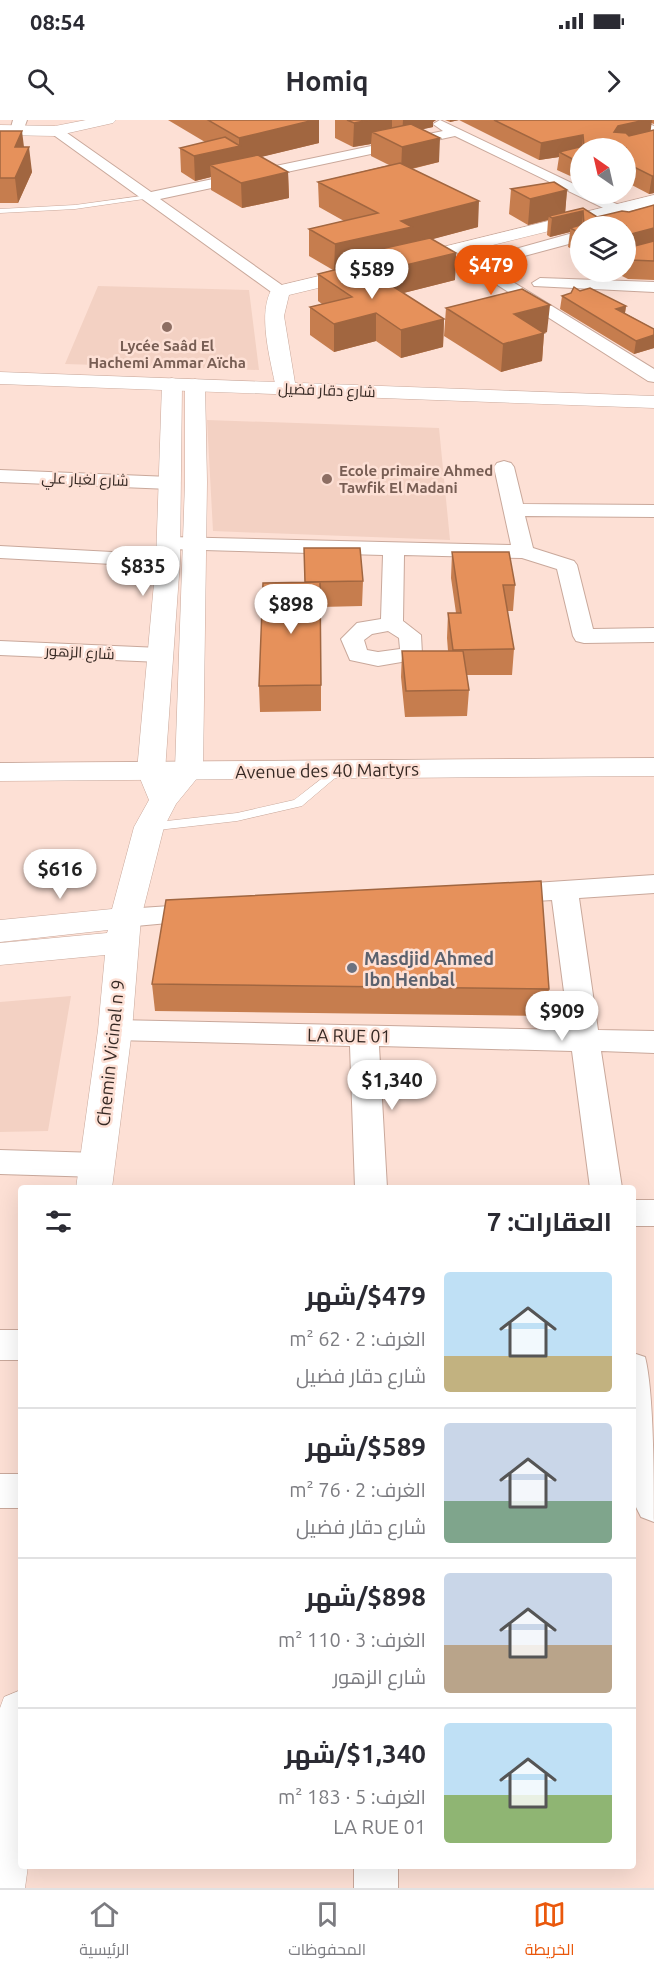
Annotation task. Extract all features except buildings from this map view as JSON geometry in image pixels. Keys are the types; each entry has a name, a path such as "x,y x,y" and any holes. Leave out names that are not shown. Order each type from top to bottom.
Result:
{"street":[{"path":"0,130 18,125 55,132 108,120"},
{"path":"433,120 570,187"},
{"path":"627,120 654,131"},
{"path":"55,132 280,291 374,269"},
{"path":"149,197 456,132"},
{"path":"531,169 550,164"},
{"path":"621,216 654,200"},
{"path":"597,204 614,216"},
{"path":"396,264 570,228"},
{"path":"474,265 570,239"},
{"path":"452,252 654,377"},
{"path":"514,290 570,275"},
{"path":"540,283 654,286"},
{"path":"634,286 654,296"},
{"path":"280,291 274,316 286,389"},
{"name":"شارع دقار فضيل","path":"0,378 183,392 654,414"},
{"name":"شارع دقار فضيل","path":"0,394 286,389 654,402"},
{"path":"163,800 151,771 168,552 170,483 183,392"},
{"path":"183,392 195,544 189,771"},
{"path":"504,467 523,552"},
{"name":"شارع لغبار علي","path":"0,476 170,483"},
{"path":"514,510 654,511"},
{"path":"0,552 168,552 195,544 523,552 567,565 584,636 654,635"},
{"path":"392,624 394,548"},
{"name":"شارع الزهور","path":"0,648 160,655"},
{"name":"Avenue des 40 Martyrs","path":"0,772 654,766"},
{"name":"Chemin Vicinal n 9","path":"96,1176 115,1030 124,931 149,827 163,800 189,771"},
{"path":"482,895 654,884"},
{"path":"564,889 606,1185"},
{"path":"0,954 228,912"},
{"path":"0,931 124,931"},
{"name":"LA RUE 01","path":"115,1030 654,1041"},
{"path":"364,1036 371,1185"},
{"path":"0,1162 96,1176"},
{"path":"636,1213 654,1213"},
{"path":"0,1345 18,1345"},
{"path":"636,1387 654,1504"},
{"path":"0,1491 18,1491"},
{"path":"2,1861 18,1737"},
{"path":"376,1869 376,1888"}],"lane":[{"path":"0,211 90,208 149,197"},
{"path":"149,827 237,817 298,803 339,770"}],"shaded area":[{"name":"Lycée Saâd El Hachemi Ammar Aïcha","path":"98,286 249,290 259,370 65,364"},
{"name":"Ecole primaire Ahmed Tawfik El Madani","path":"207,420 439,428 450,540 213,531"},
{"path":"71,996 48,1131 0,1132 0,1002"}],"place":[{"name":"Lycée Saâd El Hachemi Ammar Aïcha","path":"167,327"},
{"name":"Ecole primaire Ahmed Tawfik El Madani","path":"327,479"},
{"name":"Masdjid Ahmed Ibn Henbal","path":"352,968"}]}
